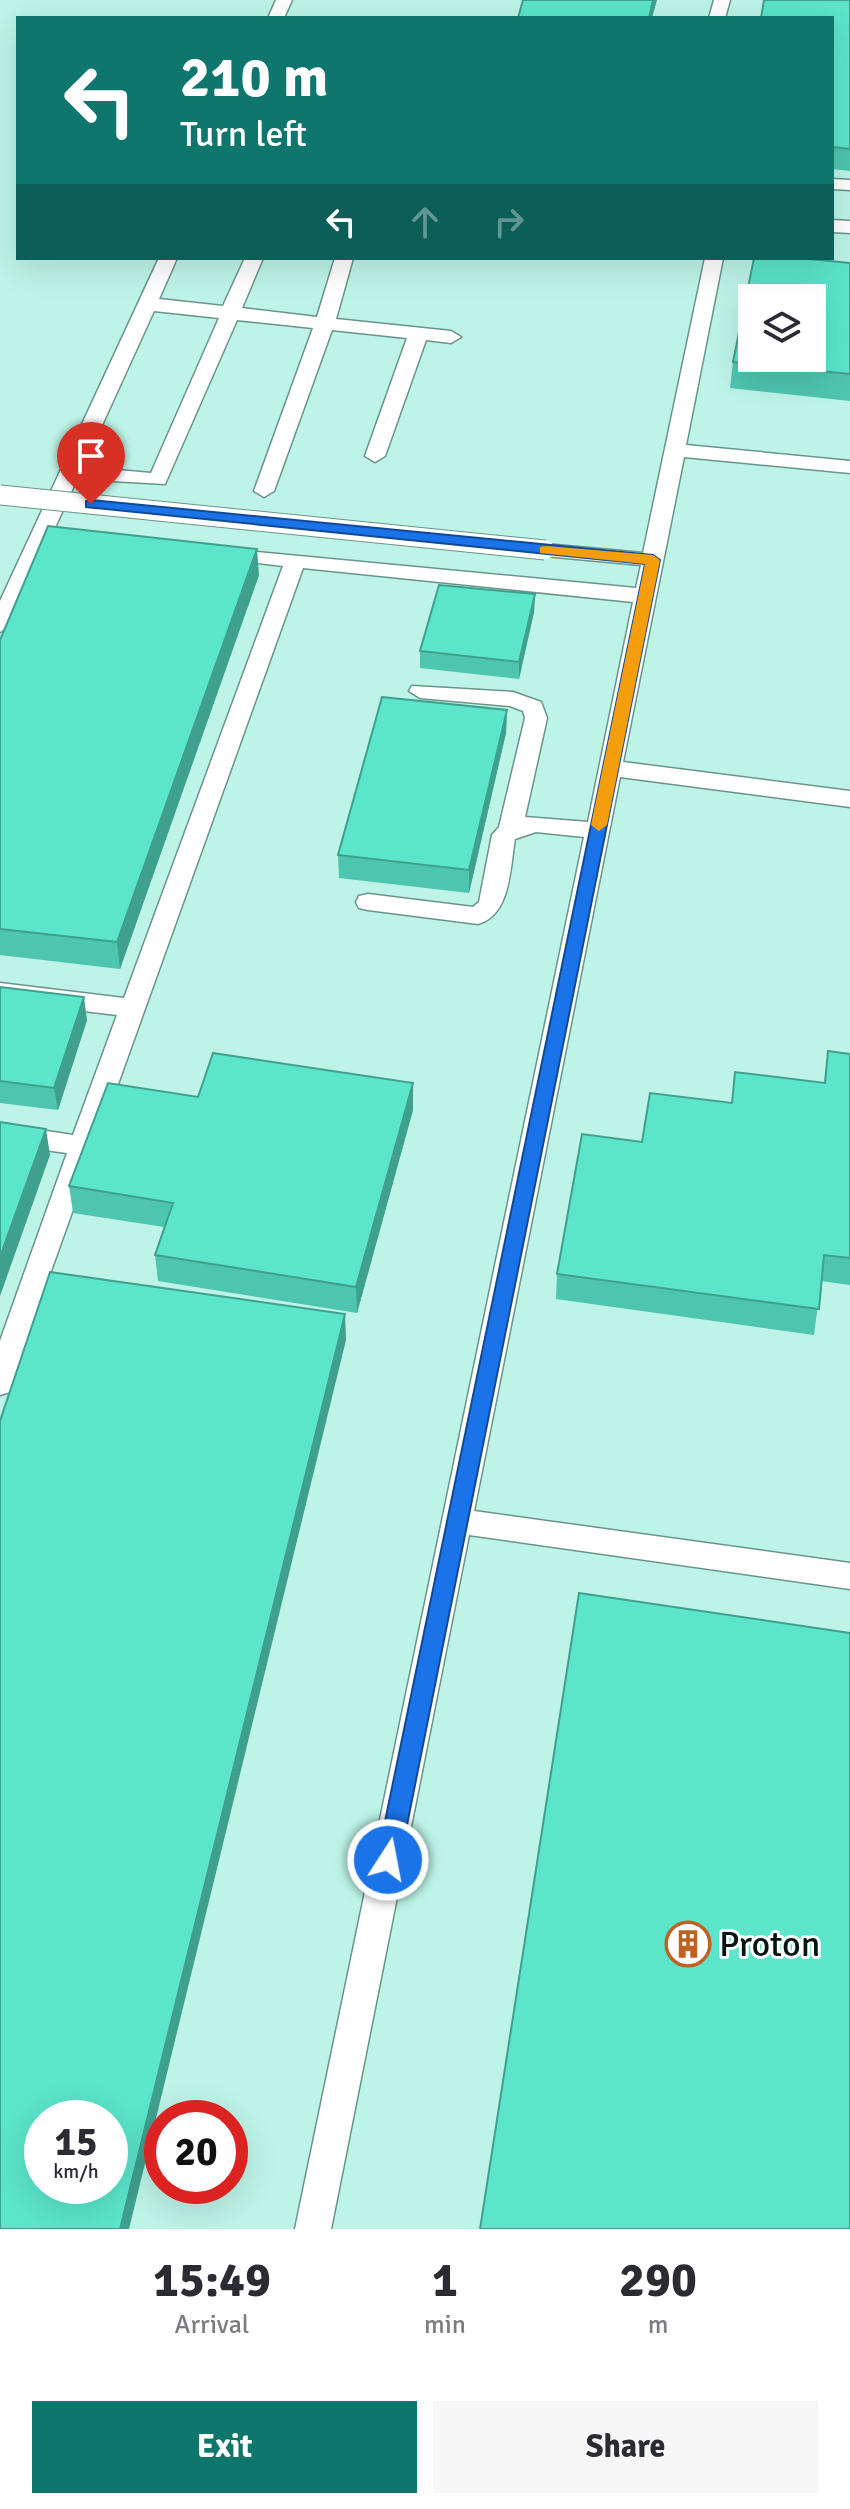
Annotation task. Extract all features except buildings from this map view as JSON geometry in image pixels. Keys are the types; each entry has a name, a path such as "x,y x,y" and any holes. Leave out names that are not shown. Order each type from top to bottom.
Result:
{"lane":[{"path":"0,625 50,536 71,472 167,260"},
{"path":"71,472 158,480 253,260"},
{"path":"264,491 325,323 343,260"},
{"path":"313,2229 714,260"},
{"path":"147,304 451,337"},
{"path":"375,456 419,333"},
{"path":"677,450 850,467"},
{"path":"0,495 653,560"},
{"path":"200,551 645,596"},
{"path":"0,1384 295,561"},
{"path":"420,691 513,699 533,707 536,718 511,828"},
{"path":"611,768 850,799"},
{"path":"368,902 478,916 490,905 504,835 511,828 527,824 598,831"},
{"path":"0,992 133,1008"},
{"path":"0,1134 83,1146"},
{"path":"457,1521 850,1576"}],"shaded area":[{"path":"0,0 850,0 850,2229 0,2229"}],"slow traffic":[{"path":"546,550 653,560 599,825"}],"place":[{"name":"Proton","path":"688,1944"}],"route":[{"path":"91,504 653,560 388,1860"}]}
